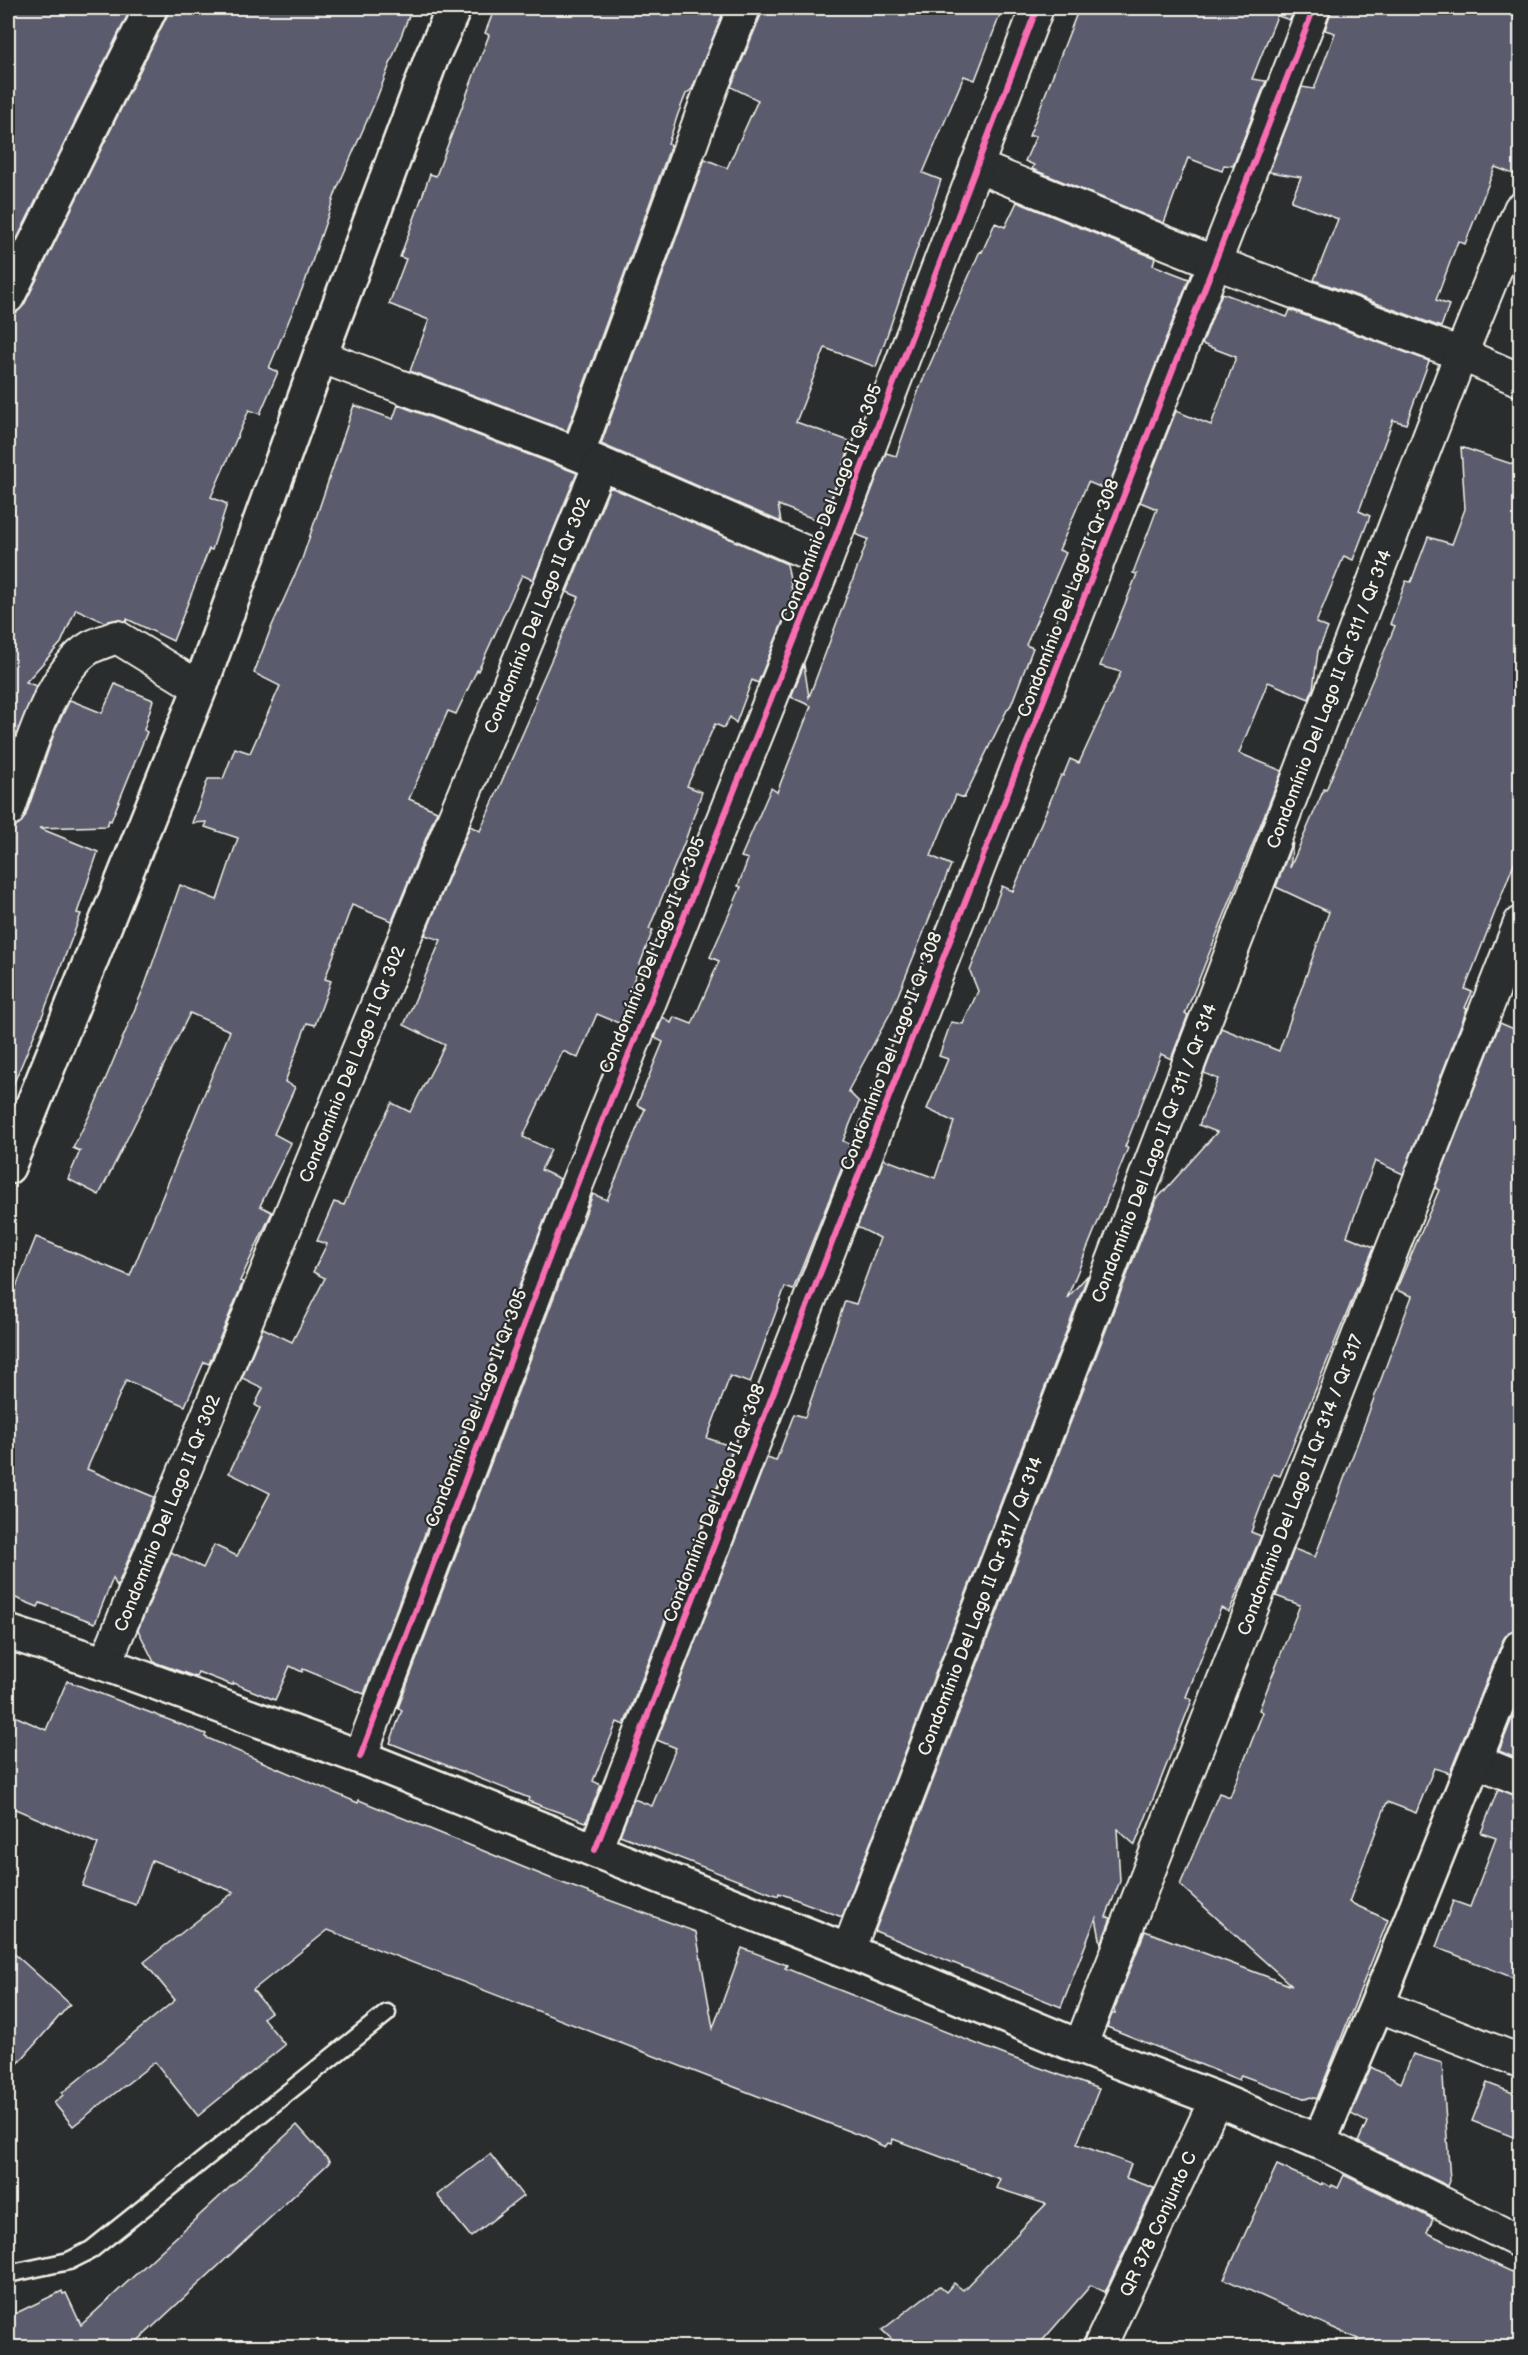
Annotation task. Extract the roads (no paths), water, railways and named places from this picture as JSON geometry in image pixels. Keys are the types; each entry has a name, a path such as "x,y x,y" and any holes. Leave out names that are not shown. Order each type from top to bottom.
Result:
{"street":[{"path":"8,297 151,8"},
{"path":"8,1167 200,688 320,356 432,57 454,8"},
{"name":"Condomínio Del Lago II Qr 302","path":"105,1664 589,459 713,84 744,8"},
{"name":"Condomínio Del Lago II Qr 305","path":"360,1757 577,1184 826,561 1036,8"},
{"name":"Condomínio Del Lago II Qr 308","path":"595,1850 1314,8"},
{"path":"976,166 1216,263 1461,354 1521,380"},
{"name":"Condomínio Del Lago II Qr 311 / Qr 314","path":"848,1951 1461,354 1521,209"},
{"path":"320,356 589,459 826,561"},
{"path":"8,811 45,709 68,669 90,648 117,637 200,688"},
{"name":"Condomínio Del Lago II Qr 314 / Qr 317","path":"1080,2047 1521,923"},
{"path":"8,1632 105,1664 360,1757 848,1951 1080,2047 1216,2099 1319,2142 1521,2242"},
{"path":"1319,2142 1377,2005 1521,1647"},
{"path":"1476,1761 1521,1779"},
{"path":"1377,2005 1521,2061"},
{"name":"QR 378 Conjunto C","path":"1099,2348 1216,2099"}],"lane":[{"path":"8,2274 69,2261 91,2250 387,2013"}]}
